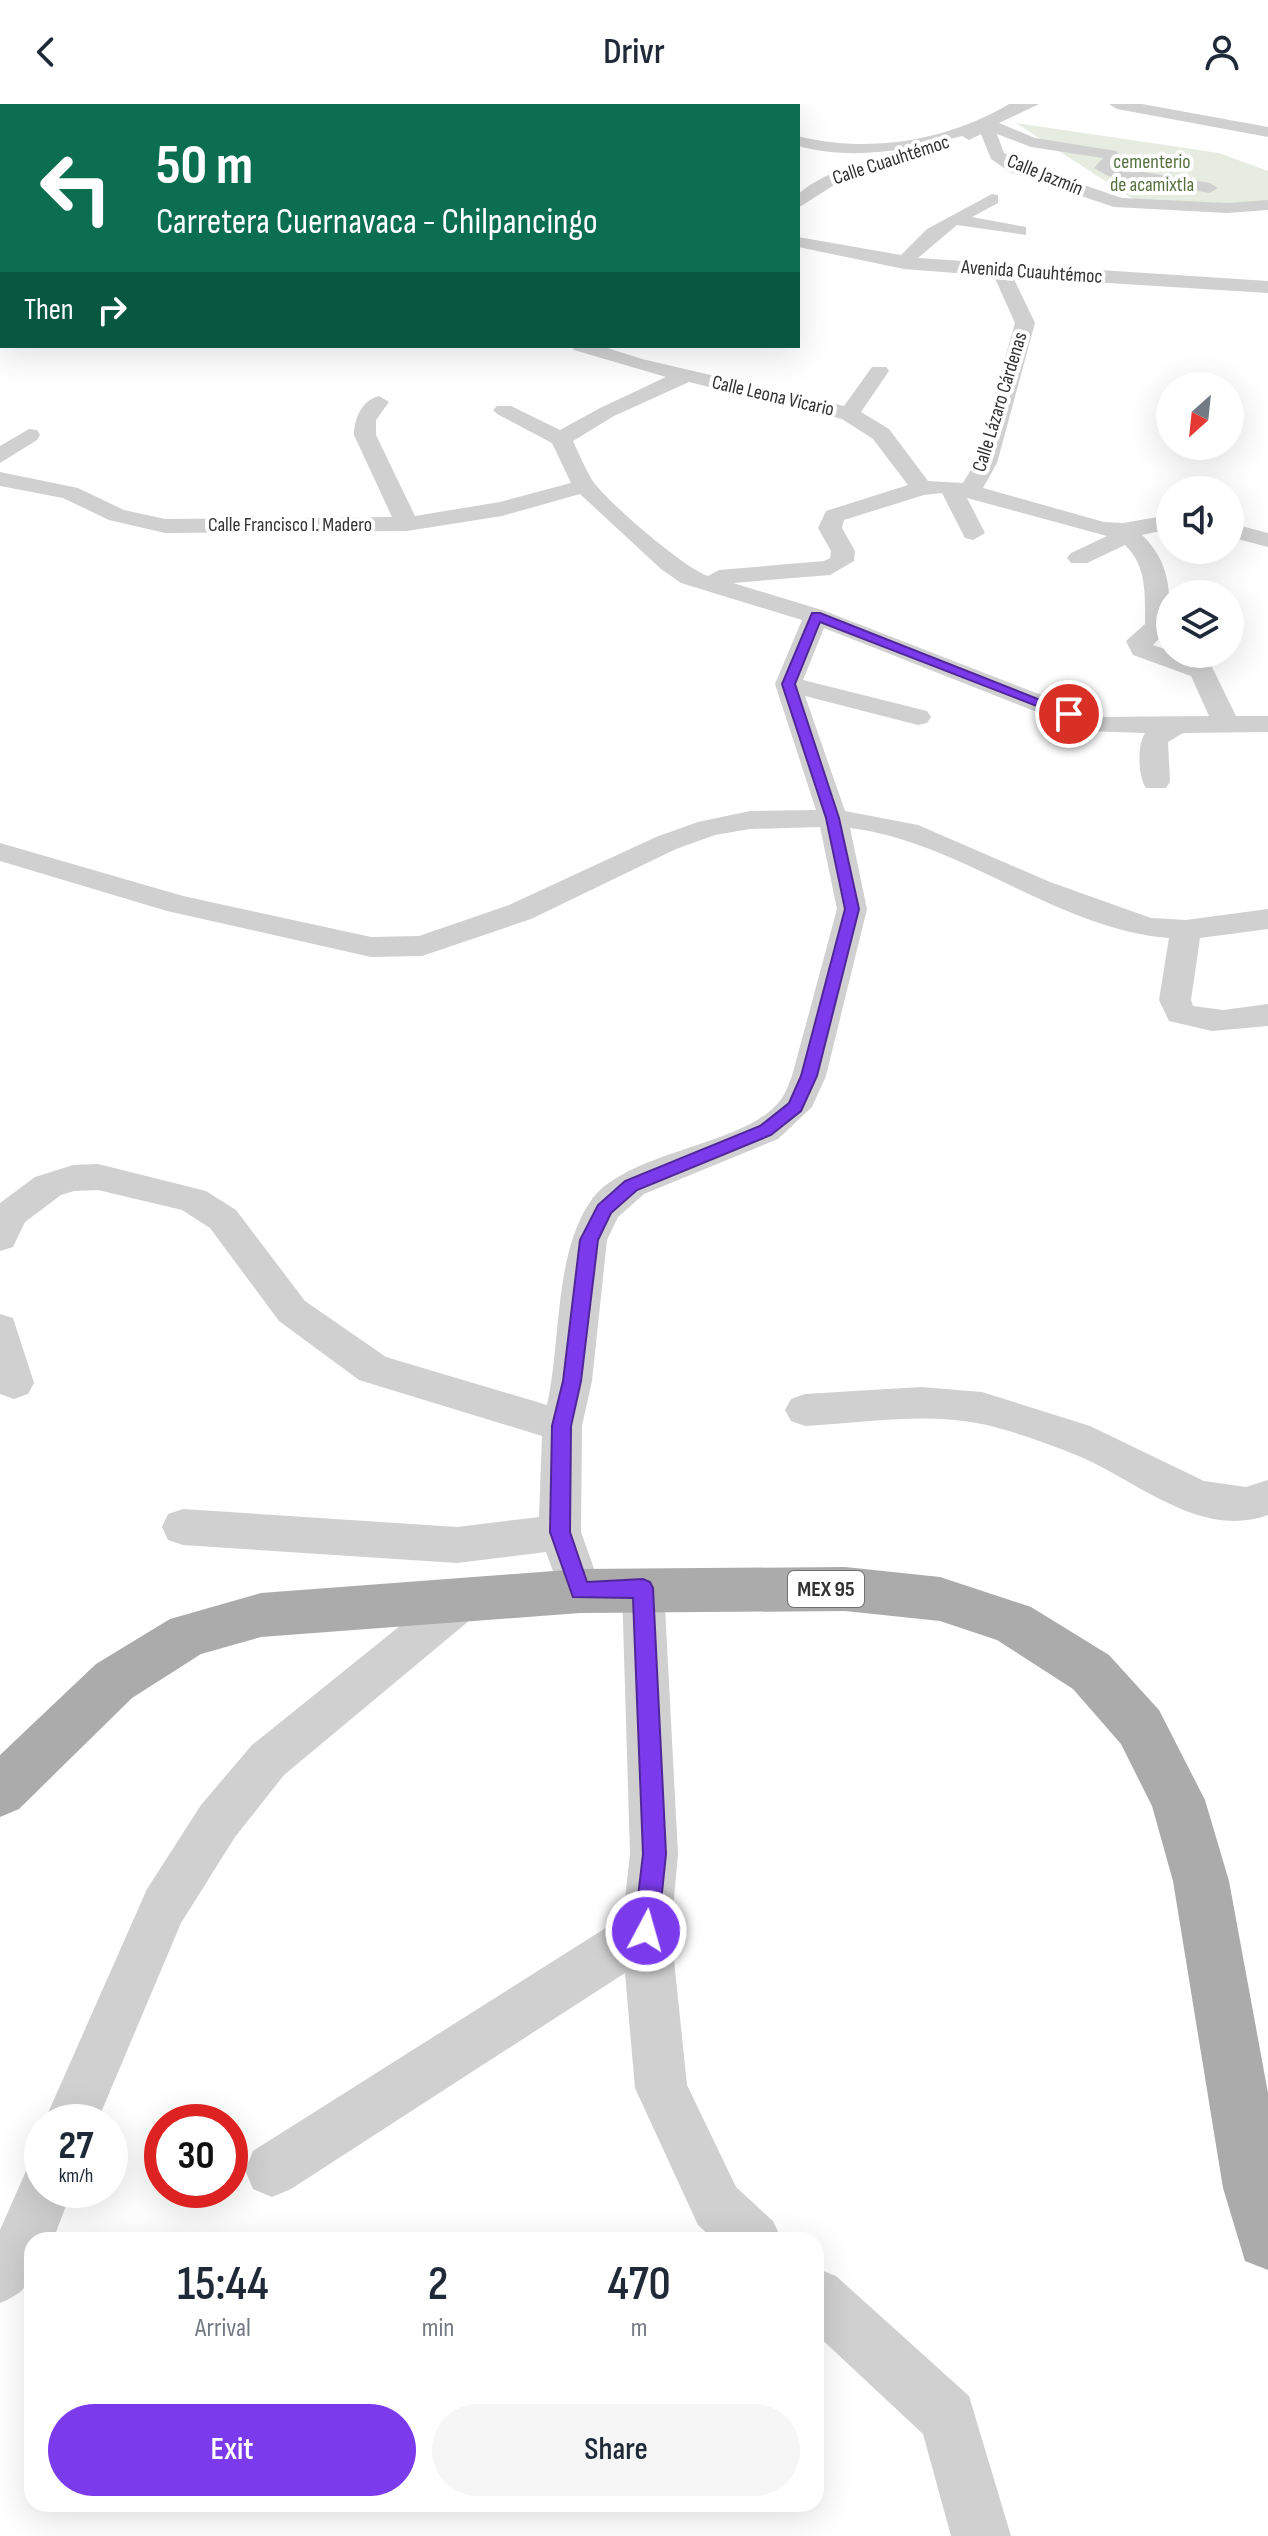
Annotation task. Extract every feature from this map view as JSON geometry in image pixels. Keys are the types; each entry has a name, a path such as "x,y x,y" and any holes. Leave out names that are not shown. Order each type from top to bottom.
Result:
{"main road":[{"name":"MEX 95","path":"0,1791 114,1681 188,1635 261,1615 467,1597 643,1588 845,1589 940,1599 1013,1623 1091,1672 1140,1727 1178,1800 1201,1881 1254,2188 1268,2238"}],"street":[{"path":"1117,104 1268,132"},
{"name":"Calle Cuauhtémoc","path":"800,201 847,169 902,160 987,125 1019,105"},
{"path":"800,142 818,148 859,151 987,125 1031,142 1110,154 1114,157 1102,168 1108,171 1210,188"},
{"name":"Calle Jazmín","path":"987,125 997,156 1016,168 1120,203 1227,208 1268,205"},
{"path":"847,169 894,177"},
{"path":"904,263 917,245 941,224 957,220 992,199"},
{"path":"957,220 1020,231"},
{"name":"Avenida Cuauhtémoc","path":"800,242 904,263 1268,287"},
{"name":"Calle Lázaro Cárdenas","path":"960,488 986,463 1025,323 1001,271"},
{"name":"Calle Leona Vicario","path":"588,348 686,376 849,414 881,434 922,488"},
{"path":"849,414 879,371"},
{"path":"561,439 607,412 686,376"},
{"path":"379,402 365,420 365,435 407,524"},
{"path":"504,410 561,439 584,486 669,564 690,578 816,616 1095,725 1268,724"},
{"path":"0,456 29,435"},
{"name":"Calle Francisco I. Madero","path":"0,479 70,493 117,515 165,526 407,524 502,509 584,486"},
{"path":"690,578 830,568 842,561 843,551 830,528 834,516 922,488 960,488 1103,529 1127,532 1149,555 1161,617 1158,626 1139,641 1142,650 1202,671 1226,724"},
{"path":"960,488 973,533"},
{"path":"1079,558 1127,532 1156,525"},
{"path":"1244,534 1268,540"},
{"path":"580,1591 560,1532 562,1426 572,1381 589,1240 604,1209 631,1185 766,1130 795,1107 809,1076 852,909 833,818 788,684 816,616"},
{"path":"788,684 918,717"},
{"path":"1156,782 1154,739 1180,723"},
{"path":"0,852 178,904 371,947 422,946 520,912 666,843 708,828 750,820 833,818 908,831 1039,889 1148,927 1186,930 1268,919"},
{"path":"1186,930 1175,1000 1180,1013 1194,1020 1221,1021 1268,1015"},
{"path":"0,1237 10,1214 48,1186 73,1178 98,1177 193,1200 223,1219 292,1311 373,1369 562,1426"},
{"path":"0,1329 14,1383"},
{"path":"805,1410 921,1403 982,1408 1090,1443 1198,1498 1246,1505 1268,1497"},
{"path":"183,1527 457,1545 560,1532"},
{"path":"643,1588 654,1854 646,1931 661,2088 717,2206 745,2232"},
{"path":"78,2104 164,1906 218,1821 268,1760 467,1597"},
{"path":"272,2170 646,1931"},
{"path":"29,2232 38,2208"},
{"path":"0,2275 24,2243"},
{"path":"824,2303 948,2417 981,2536"}],"green space":[{"name":"cementerio de acamixtla","path":"1016,123 1219,153 1268,171 1268,203 1142,205"}],"route":[{"path":"646,1931 654,1854 643,1588 580,1591 560,1532 562,1426 572,1381 589,1240 604,1209 631,1185 766,1130 795,1107 809,1076 852,909 833,818 788,684 816,616 1069,714"}]}
